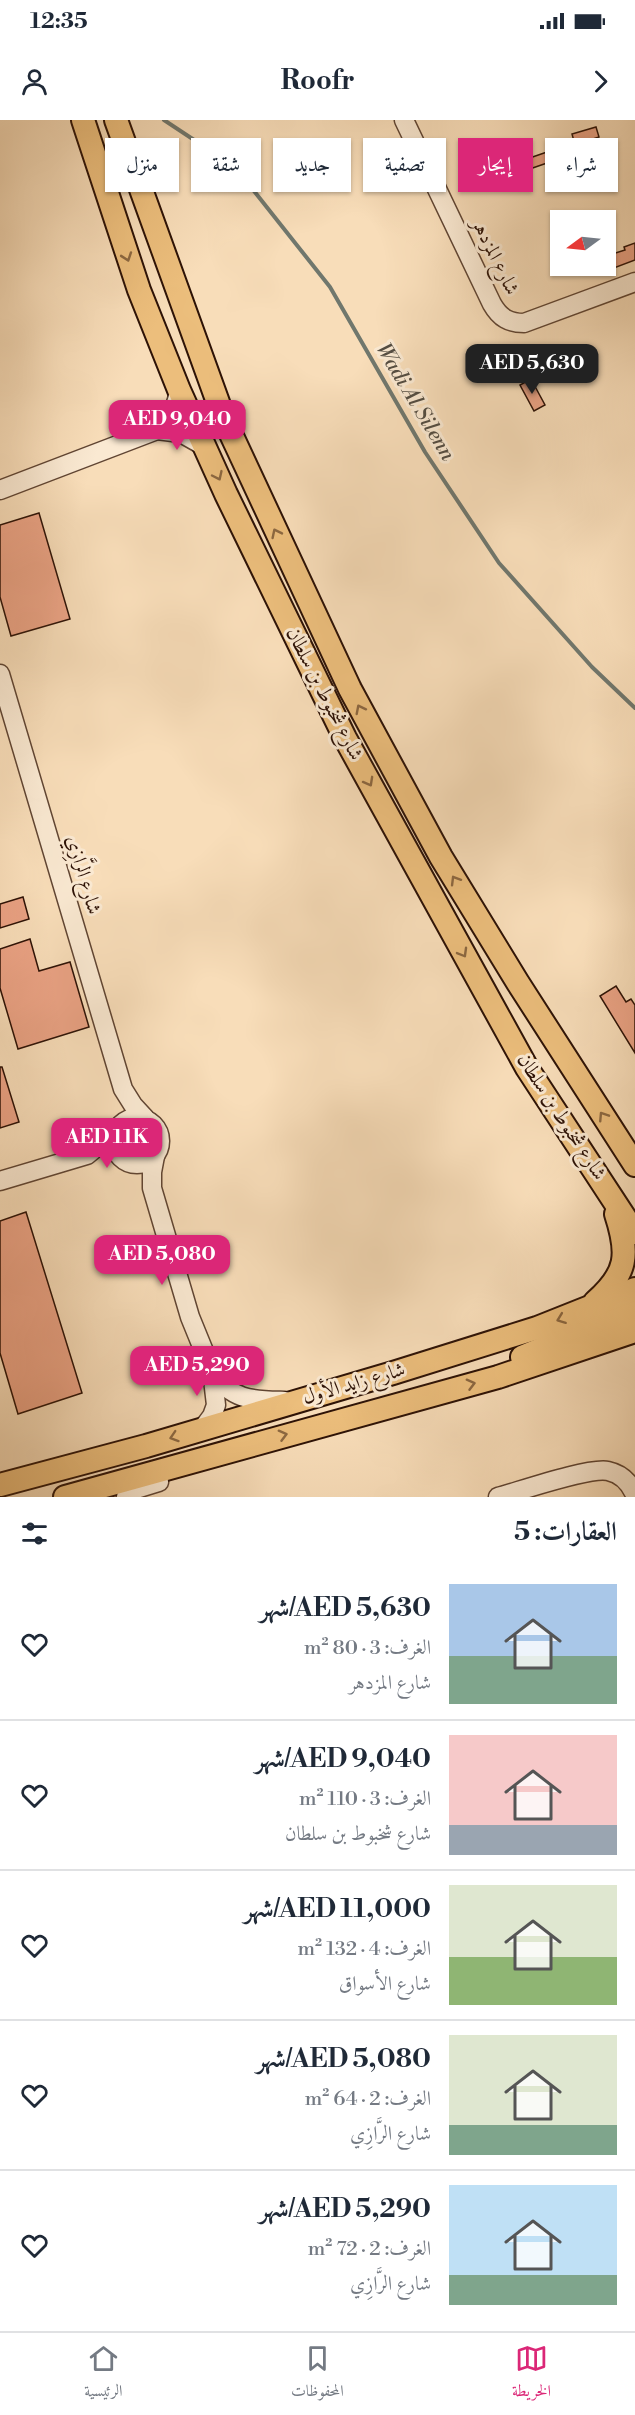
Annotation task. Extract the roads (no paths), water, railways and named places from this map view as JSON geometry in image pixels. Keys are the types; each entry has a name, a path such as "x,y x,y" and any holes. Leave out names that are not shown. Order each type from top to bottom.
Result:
{"main road":[{"name":"شارع شخبوط بن سلطان","path":"83,120 139,290 179,390 345,738 527,1068 635,1233"},
{"name":"شارع شخبوط بن سلطان","path":"116,120 224,418 345,679 441,857 518,983 635,1165"},
{"path":"527,1068 558,1100 635,1203"},
{"path":"587,1309 612,1287 619,1275 624,1256 621,1229 609,1193"},
{"name":"شارع زايد الأول","path":"0,1485 146,1446 526,1331 635,1289"},
{"path":"498,1377 528,1354 635,1310"},
{"name":"شارع زايد الأول","path":"65,1497 498,1377 635,1331"},
{"path":"575,1353 635,1344"}],"street":[{"name":"شارع المزدهر","path":"404,120 492,304 497,313 505,319 524,323 635,282"},
{"path":"0,490 157,430 170,417 175,408 179,390"},
{"path":"157,430 181,433 204,446"},
{"name":"شارع الرَّازِي","path":"0,674 123,1089 132,1105 145,1119"},
{"name":"شارع الرَّازِي","path":"117,1130 123,1089"},
{"path":"0,1181 87,1155 133,1118 145,1119 155,1125 160,1135 160,1146 155,1156 152,1188 190,1317 212,1371 226,1390 234,1395 262,1400 299,1401"},
{"path":"117,1130 115,1147 152,1188"},
{"path":"87,1155 144,1163 155,1156"},
{"path":"203,1428 212,1416 216,1405 212,1371"},
{"path":"126,1497 136,1489 216,1466 231,1458 245,1446"},
{"path":"498,1497 544,1491 600,1470 621,1475 629,1483 634,1495"}],"waterway":[{"name":"Wadi Al Silenn","path":"164,120 235,167 330,287 425,452 499,563 592,667 635,708"}]}
